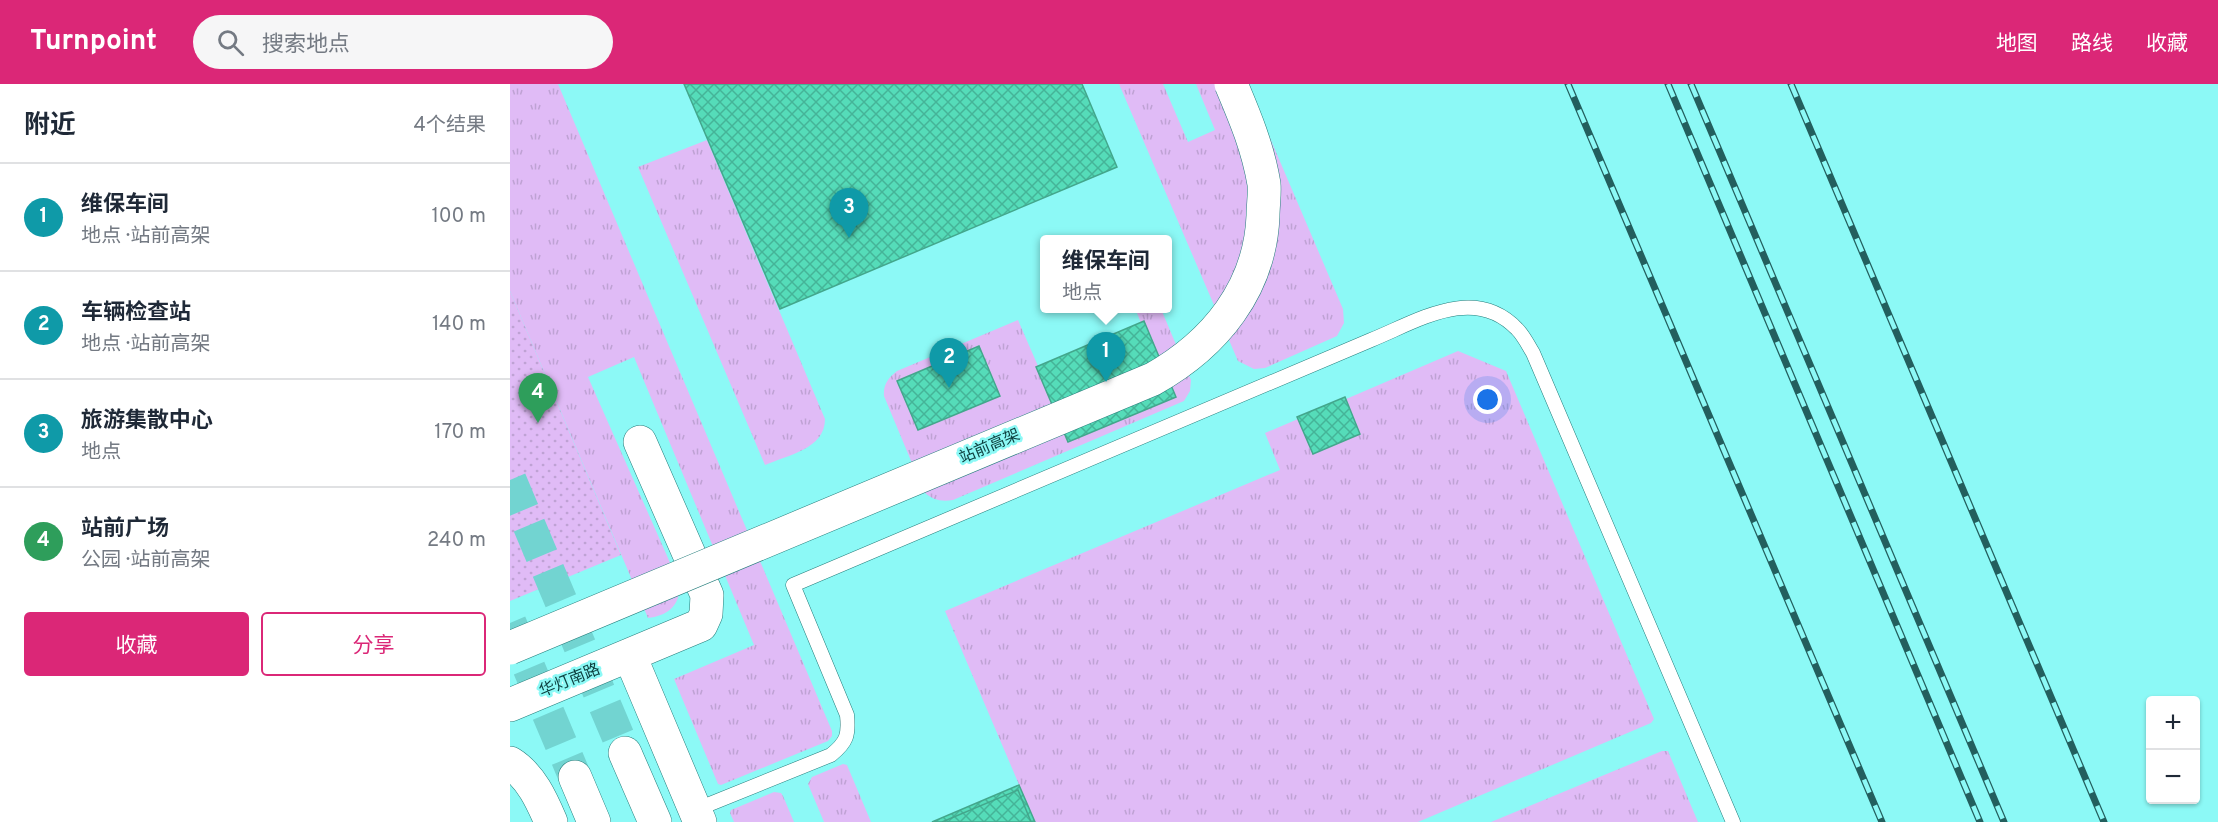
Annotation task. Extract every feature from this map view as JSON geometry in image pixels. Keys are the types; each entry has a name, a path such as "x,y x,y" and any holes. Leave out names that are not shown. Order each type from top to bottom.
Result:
{"main road":[{"name":"站前高架","path":"510,648 1142,383 1177,365 1199,348 1243,294 1256,264 1260,241 1264,186 1254,139 1231,84"},
{"name":"华灯南路","path":"510,705 701,625 708,605 707,595 640,442"},
{"path":"630,656 697,816"},
{"path":"626,753 655,822"},
{"path":"510,763 539,794 551,822"},
{"path":"575,777 594,822"}],"lane":[{"path":"697,816 831,755 843,746 849,730 848,715 793,585 1449,308 1475,306 1499,315 1517,329 1533,352 1733,822"}],"green space":[{"path":"510,84 558,84 832,731 832,736 828,741 721,785 718,784 674,679 754,645 634,357 588,377 679,583 678,597 672,608 662,615 648,618 510,291"},
{"path":"1119,84 1163,84 1188,142 1215,130 1196,84 1247,84 1343,309 1344,323 1337,336 1265,368 1254,369 1238,361"},
{"path":"707,140 825,419 819,437 812,444 804,450 765,465 638,167"},
{"path":"510,291 621,555 510,601"},
{"path":"1137,313 1163,313 1191,380 1190,391 1184,401 953,500 937,500 924,492 884,396 885,385 897,371 1018,320 1038,366 1141,323"},
{"path":"1458,351 1506,371 1654,719 1651,723 1418,822 1035,822 945,611 1280,470 1265,433 1298,419 1313,454 1360,434 1346,399"},
{"path":"1662,751 1668,751 1698,822 1491,822"},
{"path":"843,764 847,765 871,822 824,822 808,784 812,777"},
{"path":"774,792 781,793 783,796 794,822 734,822 731,810"}],"building":[{"path":"684,84 1082,84 1117,167 780,309"},
{"path":"1144,321 1176,397 1068,442 1036,367"},
{"path":"979,346 1000,396 918,430 897,381"},
{"path":"1345,397 1360,434 1313,454 1297,417"},
{"path":"1019,785 1035,822 932,822"},
{"path":"1018,790 1031,822 942,822"}],"tunnel":[{"path":"510,480 625,753"},
{"path":"510,623 575,777"}],"railway":[{"path":"1568,84 1882,822"},
{"path":"1668,84 1980,822"},
{"path":"1691,84 2004,822"},
{"path":"1791,84 2104,822"}],"place":[{"name":"旅游集散中心","path":"849,238"},
{"name":"维保车间","path":"1106,382"},
{"name":"车辆检查站","path":"949,388"},
{"name":"站前广场","path":"538,423"}]}
